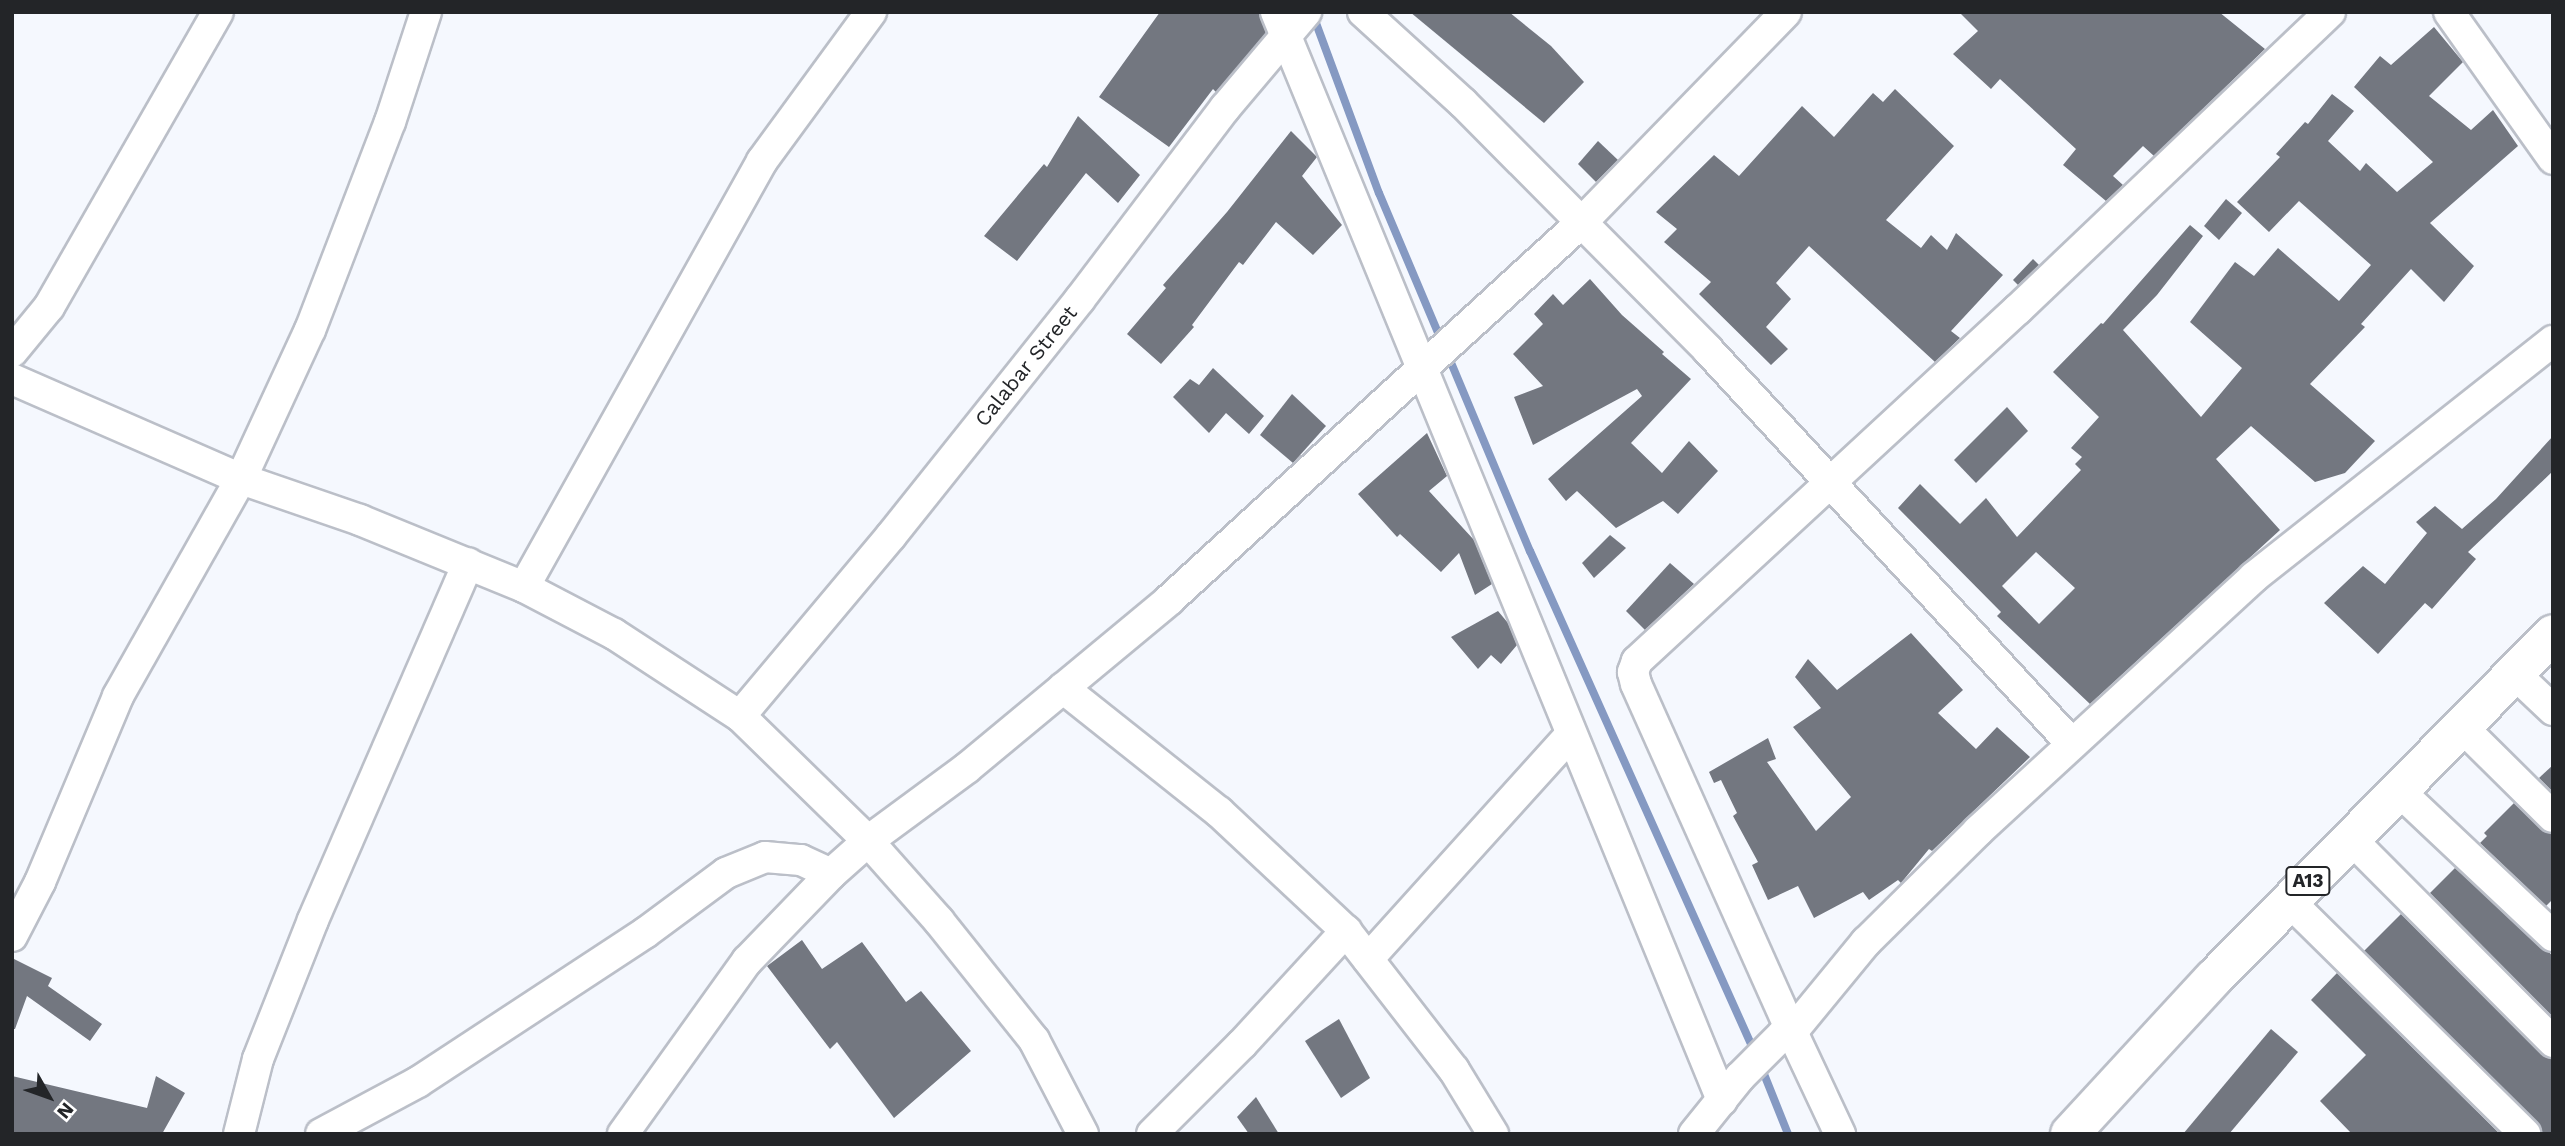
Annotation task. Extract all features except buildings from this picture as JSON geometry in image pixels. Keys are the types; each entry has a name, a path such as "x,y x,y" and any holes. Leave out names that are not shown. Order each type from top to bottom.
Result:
{"highway":[{"name":"A13","path":"2070,1134 2289,901 2553,634"}],"street":[{"path":"12,352 50,307 218,12"},
{"path":"12,936 40,882 118,696 241,479 310,330 390,122 426,12"},
{"path":"524,587 762,161 871,12"},
{"path":"1363,12 1463,103 1583,221 1832,481 1956,621 2072,744"},
{"path":"623,1134 747,961 831,874 868,841 968,768 1169,600 1583,221 1786,12"},
{"path":"1840,1134 1791,1032 1633,672 1637,661 2330,12"},
{"path":"2449,12 2553,159"},
{"path":"1290,22 1571,734 1731,1089"},
{"name":"Calabar Street","path":"740,716 891,536 1080,299 1290,22"},
{"path":"1694,1134 1762,1054 1783,1034 1791,1032 1867,943 1978,831 2072,744 2254,577 2553,341"},
{"path":"12,379 241,479 360,520 524,587 614,634 740,716 868,841 939,921 1034,1040 1083,1134"},
{"path":"240,1134 258,1059 293,971 468,563"},
{"path":"2514,673 2553,710"},
{"path":"1063,688 1219,812 1346,931 1454,1070 1493,1134"},
{"path":"2461,726 2553,817"},
{"path":"1368,959 1571,734"},
{"path":"2398,790 2553,936"},
{"path":"2350,838 2553,1042"},
{"path":"321,1134 418,1082 645,933 726,873 765,858 801,860 831,874"},
{"path":"2289,901 2525,1134"},
{"path":"1152,1134 1242,1044 1346,931"}],"waterway":[{"path":"1313,15 1379,193 1442,342"},
{"path":"1447,353 1530,551 1755,1053"},
{"path":"1760,1064 1788,1134"}]}
